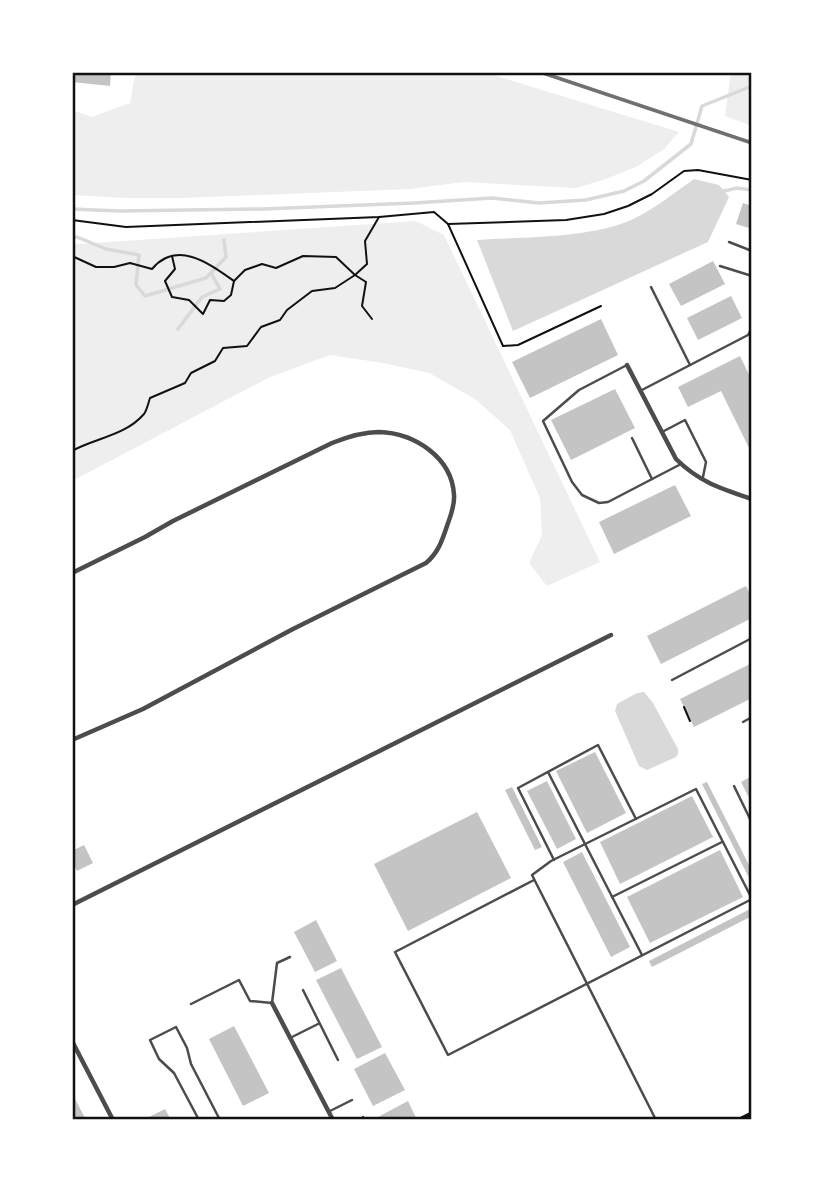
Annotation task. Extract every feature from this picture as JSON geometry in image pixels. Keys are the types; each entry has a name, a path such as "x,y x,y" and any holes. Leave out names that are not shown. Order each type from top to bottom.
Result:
{"main road":[{"path":"741,1120 752,1115"}],"street":[{"path":"627,365 671,453 681,464 702,481 752,499"},
{"path":"72,573 347,437 378,432 404,436 436,455 448,471 454,497 452,511 436,555 426,563 293,629 143,709 72,740"},
{"path":"72,905 611,635"},
{"path":"272,1003 333,1120"},
{"path":"72,1041 113,1120"}],"lane":[{"path":"729,242 752,251"},
{"path":"720,266 752,276"},
{"path":"651,287 690,365"},
{"path":"640,391 748,335 752,328"},
{"path":"627,365 579,390 543,421 572,482 582,495 599,503 608,502 681,464"},
{"path":"661,433 685,420 706,462 702,481"},
{"path":"632,438 652,479"},
{"path":"672,680 752,638"},
{"path":"743,722 752,717"},
{"path":"554,860 518,788 598,745 636,819"},
{"path":"548,772 642,955"},
{"path":"734,786 752,823"},
{"path":"534,880 395,952 447,1055 587,984 752,899 723,841 696,789 554,860 532,874 534,880 587,984 656,1120"},
{"path":"612,897 723,841"},
{"path":"191,1004 239,980 250,1000 272,1003 277,963 289,957"},
{"path":"303,990 338,1060"},
{"path":"290,1038 319,1023"},
{"path":"199,1120 174,1073 159,1059 150,1040 176,1027 187,1048 191,1064 220,1120"},
{"path":"328,1112 352,1100"}],"path":[{"path":"448,223 566,220 604,214 652,194 684,171 698,170 752,180"},
{"path":"72,220 126,227 434,212 448,223 503,346 518,345 601,306"},
{"path":"72,451 124,430 145,413 150,398 185,383 191,373 215,361 223,348 247,346 261,327 280,320 287,310 312,291 335,288 355,275 367,264 365,241 379,216"},
{"path":"72,256 96,267 130,264 152,269 159,261 172,256 193,257 206,262 234,281"},
{"path":"172,256 175,269 164,281 173,297 189,300 203,314 210,300 224,300 231,295 234,281 245,270 262,264 276,268 303,256 336,257 366,282 362,306 372,319"},
{"path":"684,707 690,721"}],"shaded area":[{"path":"138,72 484,72 679,132 664,149 636,167 576,188 463,182 410,189 183,198 72,195 72,110 92,117 130,103"},
{"path":"731,72 752,72 752,126 725,116"},
{"path":"694,179 719,185 729,197 708,242 513,331 477,240 605,229 649,210"},
{"path":"416,221 444,235 600,562 547,586 529,563 542,535 540,498 510,430 475,399 429,373 383,363 330,355 270,377 72,481 72,243"},
{"path":"644,692 678,749 676,757 647,770 639,766 615,711 617,704"}],"building":[{"path":"72,72 111,72 110,86 72,82"},
{"path":"743,203 752,206 752,229 736,224"},
{"path":"713,261 725,284 681,306 669,284"},
{"path":"731,296 742,318 698,340 687,318"},
{"path":"601,319 618,355 530,398 512,362"},
{"path":"740,356 752,381 752,454 721,391 688,407 678,387"},
{"path":"615,389 635,428 571,460 551,420"},
{"path":"675,485 691,516 614,554 599,522"},
{"path":"746,586 752,598 752,618 661,664 647,636"},
{"path":"752,663 752,698 694,727 680,699"},
{"path":"595,752 626,813 587,833 556,771"},
{"path":"752,776 752,804 741,782"},
{"path":"547,781 576,839 557,849 527,791"},
{"path":"707,782 752,871 752,884 702,784"},
{"path":"512,787 542,847 535,850 505,790"},
{"path":"692,796 713,837 620,884 600,842"},
{"path":"477,812 511,878 408,931 374,864"},
{"path":"84,845 93,863 77,871 72,861 72,851"},
{"path":"720,850 743,897 650,943 627,897"},
{"path":"582,852 630,947 611,957 563,862"},
{"path":"752,908 752,916 652,967 649,961"},
{"path":"316,920 337,961 315,972 294,932"},
{"path":"341,968 382,1047 357,1059 316,980"},
{"path":"234,1026 269,1093 243,1106 209,1039"},
{"path":"385,1053 405,1090 373,1106 354,1069"},
{"path":"72,1093 86,1120 72,1120"},
{"path":"408,1101 417,1120 379,1120 378,1117"},
{"path":"165,1109 171,1120 143,1120"}],"waterway":[{"path":"72,209 263,209 492,198 539,203 586,200 624,191 644,181 691,144 702,106 752,86"},
{"path":"720,192 737,188 752,190"},
{"path":"72,237 106,249 139,255 136,285 145,296 206,278 226,257 224,240"},
{"path":"178,329 202,297 220,289 211,273"}],"railway":[{"path":"540,72 752,143"}]}
